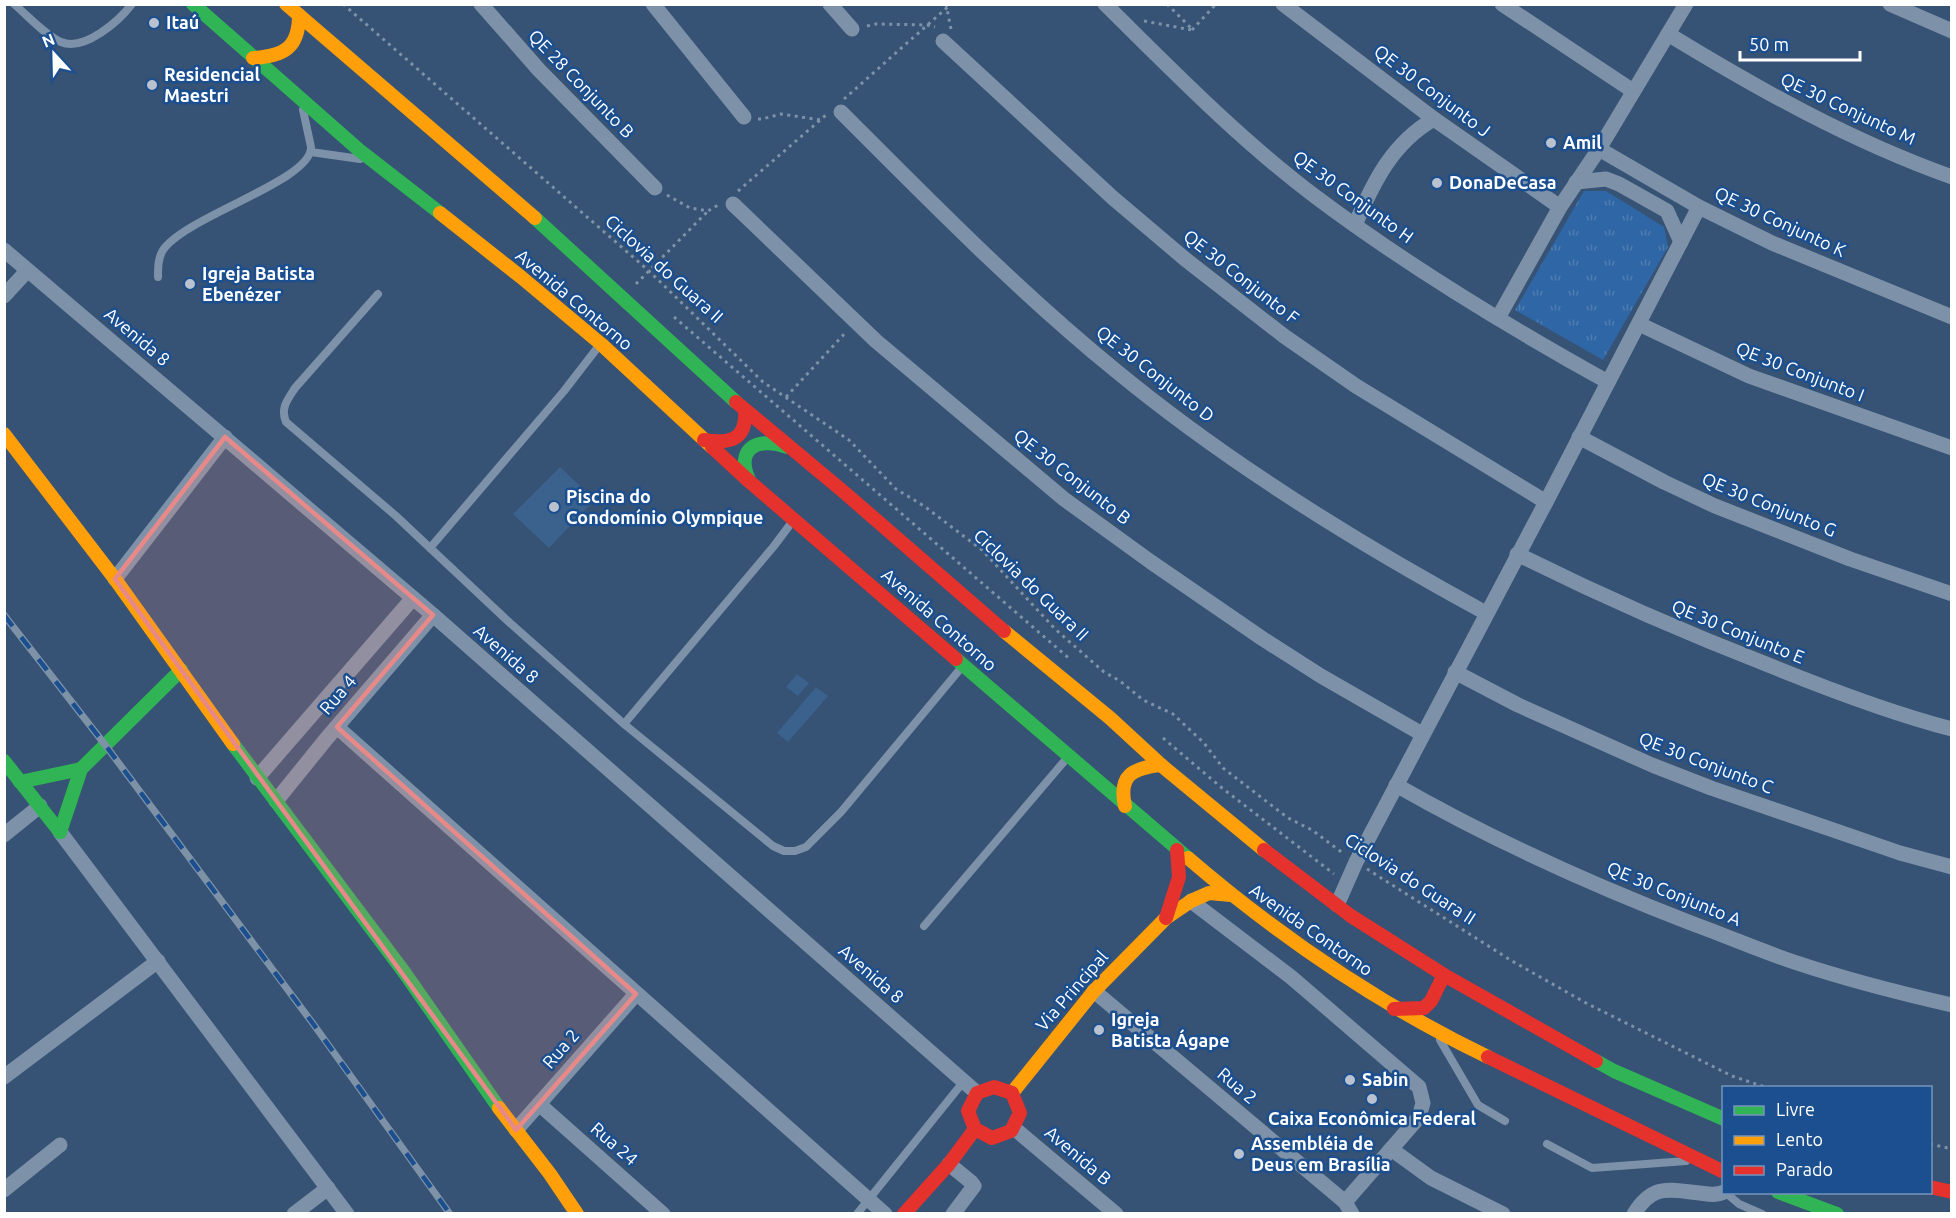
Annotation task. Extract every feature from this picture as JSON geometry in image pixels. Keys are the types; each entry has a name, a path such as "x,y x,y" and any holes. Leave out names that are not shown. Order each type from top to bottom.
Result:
{"main road":[{"name":"Avenida Contorno","path":"193,4 289,90 383,169 601,344 793,520 1231,895 1315,957 1392,1009 1722,1171"},
{"name":"Avenida Contorno","path":"286,4 533,216 745,410 1256,844 1337,905 1444,975 1614,1071 1722,1118"},
{"path":"253,58 276,57 292,45 298,36 299,15"},
{"path":"704,440 725,443 740,435 745,428 745,410"},
{"path":"4,434 115,579 257,778 404,972 577,1214"},
{"path":"750,482 745,474 744,465 746,455 752,448 760,443 770,442 789,448"},
{"path":"60,832 81,770 181,670"},
{"path":"4,761 60,832"},
{"path":"1125,806 1122,796 1123,785 1128,775 1137,768 1161,765"},
{"path":"20,782 81,770"},
{"name":"Via Principal","path":"1166,918 1179,883 1180,863 1177,850"},
{"name":"Via Principal","path":"1012,1093 1094,991 1166,918 1191,901 1209,893 1231,895"},
{"path":"1392,1009 1421,1011 1428,1007 1444,975"},
{"path":"994,1087 1012,1093 1020,1113 1015,1128 992,1138 975,1129 969,1111 977,1093 994,1087"},
{"path":"904,1214 949,1164 975,1129"},
{"path":"1932,1187 1952,1192"},
{"path":"1783,1194 1837,1214"}],"street":[{"name":"QE 28 Conjunto B","path":"481,4 539,70 655,188"},
{"path":"653,4 744,117"},
{"path":"830,4 852,29"},
{"name":"QE 30 Conjunto H","path":"1105,4 1184,83 1315,197 1441,283 1539,344 1608,382"},
{"name":"QE 30 Conjunto J","path":"1283,4 1434,119 1560,207"},
{"path":"1502,4 1633,91"},
{"path":"1498,318 1560,207 1599,149 1686,4"},
{"path":"1890,4 1952,31"},
{"name":"QE 30 Conjunto M","path":"1668,34 1807,114 1952,177"},
{"name":"QE 30 Conjunto F","path":"943,41 1113,198 1185,259 1284,336 1356,386 1546,502"},
{"name":"QE 30 Conjunto D","path":"835,110 1044,310 1134,386 1223,451 1299,501 1408,571 1486,613"},
{"path":"1355,225 1372,185 1402,143 1411,133 1434,119"},
{"name":"QE 30 Conjunto K","path":"1599,149 1699,207 1772,243 1952,317"},
{"path":"1576,182 1606,179 1667,211 1682,242"},
{"name":"QE 30 Conjunto B","path":"731,200 856,322 1070,504 1263,639 1321,676 1422,734"},
{"path":"1337,905 1356,862 1422,734 1546,502 1699,207"},
{"name":"Avenida 8","path":"4,250 433,615 977,1093"},
{"path":"4,296 27,271"},
{"name":"QE 30 Conjunto I","path":"1639,324 1749,376 1952,448"},
{"path":"115,579 225,437"},
{"name":"QE 30 Conjunto G","path":"1579,437 1715,506 1850,559 1952,594"},
{"name":"QE 30 Conjunto E","path":"1517,554 1606,598 1722,647 1841,694 1952,729"},
{"name":"Rua 4","path":"257,778 413,598"},
{"name":"Rua 4","path":"276,801 433,615"},
{"path":"356,664 377,680"},
{"name":"QE 30 Conjunto C","path":"1455,672 1518,705 1652,765 1711,788 1879,846 1952,867"},
{"path":"307,721 332,732 636,994 885,1214"},
{"name":"QE 30 Conjunto A","path":"1396,785 1458,821 1548,864 1637,902 1791,961 1952,1005"},
{"path":"4,835 40,806"},
{"path":"60,832 347,1214"},
{"path":"1191,901 1291,977 1419,1087 1423,1103 1419,1117 1391,1149 1349,1208"},
{"path":"4,1077 158,961"},
{"name":"Rua 2","path":"1094,991 1349,1208"},
{"name":"Rua 2","path":"516,1130 636,994"},
{"name":"Rua 24","path":"539,1104 663,1214"},
{"name":"Avenida B","path":"1015,1128 1116,1214"},
{"path":"4,1190 60,1145"},
{"path":"1391,1149 1431,1178 1503,1214"},
{"path":"949,1164 974,1186 953,1214"},
{"path":"294,1214 328,1188"},
{"path":"1634,1214 1644,1199 1657,1191 1714,1195 1722,1193"}],"lane":[{"path":"14,4 58,40 70,44 88,40 106,30 132,4"},
{"path":"289,90 304,112 311,152"},
{"path":"311,152 366,160 383,169"},
{"path":"158,277 158,265 163,251 173,240 208,217 287,176 311,152"},
{"path":"378,294 295,388 284,405 283,416 286,422 396,516 510,623 624,724 774,846 784,851 795,851 806,847 841,812 963,665"},
{"path":"430,548 564,391 601,344"},
{"path":"624,724 774,546 793,520"},
{"path":"924,926 1068,756"},
{"path":"1434,1031 1478,1105 1505,1121"},
{"path":"857,1214 964,1081"},
{"path":"1547,1144 1592,1168 1697,1160"},
{"path":"1726,1194 1739,1204 1762,1214"}],"path":[{"name":"Ciclovia do Guara II","path":"343,4 650,271 756,374 849,440 896,489 924,506 981,550 1054,629 1104,672 1120,681 1143,700 1173,714 1204,743 1223,768 1288,818 1312,830 1356,862 1512,961 1586,1003 1732,1076 1762,1086"},
{"path":"636,284 708,211 731,200 835,110 951,4"},
{"path":"1167,4 1192,30"},
{"path":"1192,30 1216,4"},
{"path":"852,29 876,24 927,25 951,32 947,6"},
{"path":"1116,16 1192,30"},
{"path":"744,117 762,119 781,114 821,120"},
{"path":"655,188 690,208 708,211"},
{"path":"628,278 643,291"},
{"path":"674,317 1078,667"},
{"path":"786,397 856,322"},
{"path":"1158,735 1222,788 1320,864 1347,882"},
{"path":"1932,1144 1952,1149"}],"highlighted area":[{"path":"225,437 433,615 337,727 636,994 516,1130 115,579"}],"green space":[{"path":"1584,191 1606,191 1664,227 1668,247 1603,360 1515,310"}],"shaded area":[{"name":"Piscina do Condomínio Olympique","path":"560,467 595,500 549,548 513,514"},
{"path":"797,674 809,683 798,696 786,687"},
{"path":"816,687 828,696 788,742 777,733"}],"railway":[{"path":"4,615 106,746 314,1025 450,1214"}],"traffic: fast":[{"path":"193,4 359,150 440,213"},
{"path":"535,218 736,402"},
{"path":"750,482 745,461 751,448 766,443 787,447"},
{"path":"956,659 1188,858"},
{"path":"60,832 81,769 181,670"},
{"path":"233,744 404,972 499,1108"},
{"path":"4,761 60,832"},
{"path":"20,782 81,769"},
{"path":"1596,1061 1722,1118"},
{"path":"1783,1194 1837,1214"}],"traffic: slow":[{"path":"286,4 535,218"},
{"path":"253,58 273,55 288,48 296,35 299,15"},
{"path":"440,213 601,344 712,447"},
{"path":"4,434 115,579 233,744"},
{"path":"1004,631 1264,850"},
{"path":"1125,806 1124,787 1130,775 1143,768 1161,765"},
{"path":"1188,858 1258,915 1332,968 1408,1015 1488,1057"},
{"path":"1012,1093 1094,991 1166,918 1191,901 1209,893 1231,895"},
{"path":"499,1108 550,1174 577,1214"}],"traffic: jam":[{"path":"736,402 1004,631"},
{"path":"704,440 722,441 735,438 743,428 745,410"},
{"path":"712,447 956,659"},
{"path":"1166,918 1179,877 1177,850"},
{"path":"1264,850 1351,916 1444,975 1596,1061"},
{"path":"1394,1009 1424,1008 1431,1001 1444,975"},
{"path":"1488,1057 1722,1171"},
{"path":"994,1087 1012,1093 1020,1113 1011,1131 992,1138 975,1129 968,1111 977,1093 994,1087"},
{"path":"904,1214 949,1164 975,1129"},
{"path":"1932,1187 1952,1192"}],"place":[{"name":"Itaú","path":"154,23"},
{"name":"Residencial Maestri","path":"152,85"},
{"name":"Amil","path":"1551,143"},
{"name":"DonaDeCasa","path":"1437,183"},
{"name":"Igreja Batista Ebenézer","path":"190,284"},
{"name":"Piscina do Condomínio Olympique","path":"554,507"},
{"name":"Igreja Batista Ágape","path":"1099,1030"},
{"name":"Sabin","path":"1350,1080"},
{"name":"Caixa Econômica Federal","path":"1372,1099"},
{"name":"Assembléia de Deus em Brasília","path":"1239,1154"}]}
